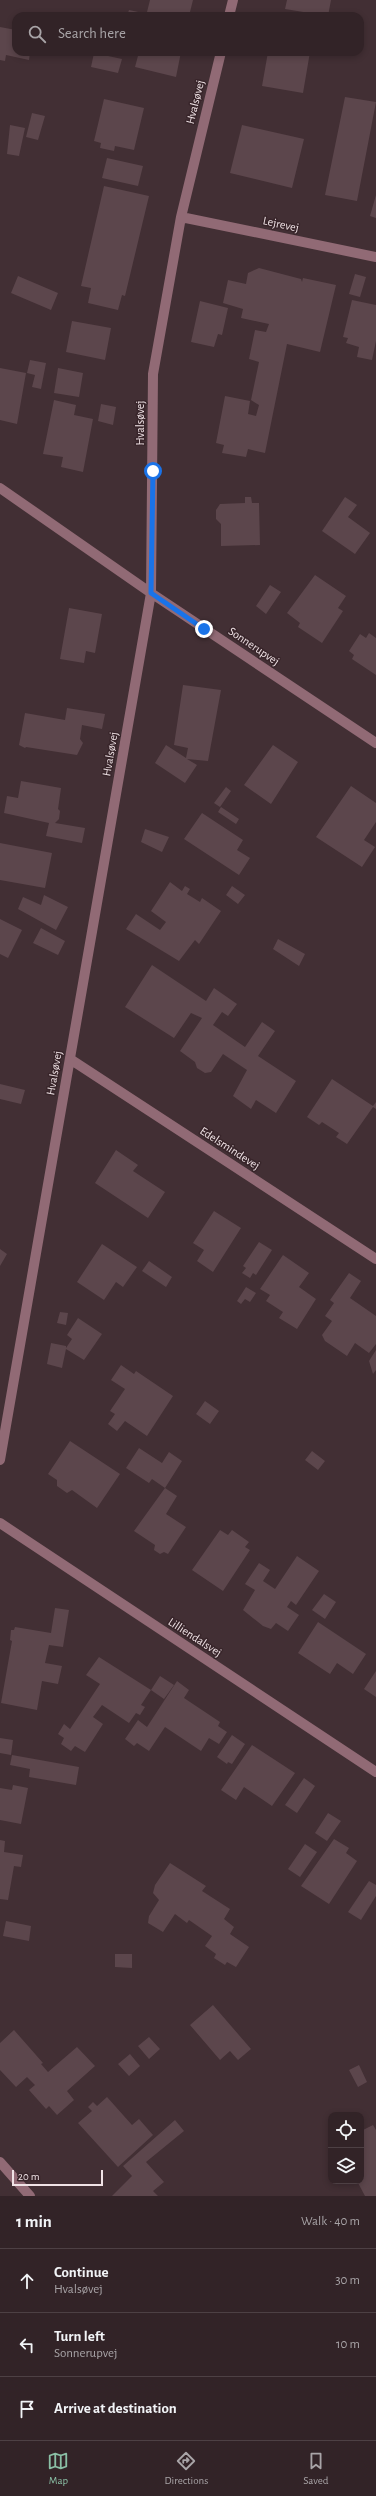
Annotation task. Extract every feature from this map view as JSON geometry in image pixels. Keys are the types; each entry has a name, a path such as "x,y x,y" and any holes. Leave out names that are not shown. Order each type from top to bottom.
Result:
{"street":[{"path":"230,12 233,0"},
{"name":"Hvalsøvej","path":"0,1460 151,593 153,374 181,216 220,56"},
{"name":"Lejrevej","path":"181,216 376,257"},
{"name":"Sonnerupvej","path":"0,488 151,593 376,742"},
{"name":"Edelsmindevej","path":"70,1059 376,1259"},
{"name":"Lilliendalsvej","path":"0,1523 376,1772"},
{"path":"0,2162 30,2196"}],"building":[{"path":"150,0 193,0 190,12 147,12"},
{"path":"287,0 331,0 329,12 303,12 285,9"},
{"path":"0,27 12,29 12,56 30,56 29,60 6,55 5,61 0,60"},
{"path":"93,56 108,56 122,59 118,73 91,67"},
{"path":"138,56 180,56 176,77 135,67"},
{"path":"267,56 309,56 303,93 262,86"},
{"path":"345,97 376,102 357,201 325,195"},
{"path":"104,99 144,108 134,150 115,146 114,151 100,148 101,143 94,141"},
{"path":"32,113 45,116 38,140 26,137"},
{"path":"10,125 25,128 19,156 7,154"},
{"path":"242,125 304,139 292,188 230,173"},
{"path":"107,158 143,166 138,186 102,178"},
{"path":"104,186 149,196 125,296 122,295 118,310 88,303 91,288 81,286"},
{"path":"376,195 376,218 370,216"},
{"path":"259,268 301,279 302,282 303,278 336,285 320,352 287,344 265,453 248,449 246,457 222,453 224,445 216,443 225,396 250,401 248,414 256,416 259,405 251,400 259,362 249,359 255,330 266,332 269,324 241,318 243,309 223,303 228,280 246,284 248,273"},
{"path":"355,274 366,277 360,297 349,294"},
{"path":"18,276 58,293 51,310 11,293"},
{"path":"352,300 376,305 376,341 372,360 357,357 359,347 346,343 348,338 343,337"},
{"path":"200,301 228,308 222,335 218,334 214,347 191,342"},
{"path":"72,321 111,328 105,360 66,352"},
{"path":"30,360 46,363 41,389 32,387 35,375 27,373"},
{"path":"0,368 26,373 17,424 0,420"},
{"path":"58,368 83,373 79,397 54,393"},
{"path":"54,400 76,405 74,415 93,419 83,472 61,467 63,457 43,454"},
{"path":"101,404 116,407 113,425 98,421"},
{"path":"245,497 251,497 252,503 259,503 260,545 221,546 221,524 216,519 216,510 220,504 245,503"},
{"path":"345,497 357,505 348,517 370,533 355,554 322,531"},
{"path":"315,575 346,596 338,608 343,611 322,643 298,627 300,623 287,613"},
{"path":"270,585 281,592 266,614 256,606"},
{"path":"69,608 102,614 95,653 86,651 84,663 60,659"},
{"path":"369,633 376,638 376,675 352,659 354,655 349,651 360,634 366,638"},
{"path":"183,685 221,690 208,761 187,759 197,765 185,783 155,763 166,745 186,758 188,748 174,745"},
{"path":"67,708 105,714 102,729 82,725 80,739 83,743 77,755 25,748 19,745 25,713 65,720"},
{"path":"273,745 298,762 271,804 244,785"},
{"path":"21,781 61,788 58,809 60,811 59,819 55,823 85,828 82,843 46,836 49,823 4,813 7,796 18,798"},
{"path":"351,786 376,803 376,822 364,840 375,847 362,867 316,837"},
{"path":"226,787 231,791 220,807 214,803"},
{"path":"221,807 239,819 236,824 218,812"},
{"path":"202,813 243,840 237,850 250,858 239,875 184,839"},
{"path":"145,829 169,837 162,852 141,842"},
{"path":"0,843 52,853 45,888 0,880"},
{"path":"170,882 182,891 185,886 190,889 187,894 200,902 202,898 221,911 199,944 195,940 179,961 126,929 136,914 160,930 166,922 151,911"},
{"path":"232,886 245,895 238,904 226,895"},
{"path":"44,895 68,907 56,930 18,909 23,897 41,905"},
{"path":"0,919 22,930 8,958 0,954"},
{"path":"41,928 65,941 58,955 33,943"},
{"path":"278,939 305,954 299,966 273,949"},
{"path":"152,965 206,1001 214,988 237,1004 228,1016 222,1012 213,1025 245,1047 262,1022 275,1031 258,1056 296,1081 276,1113 256,1100 251,1109 233,1096 247,1070 223,1054 211,1072 205,1073 197,1068 195,1062 180,1051 202,1018 191,1013 174,1038 125,1007"},
{"path":"332,1079 373,1106 376,1102 376,1109 373,1107 347,1144 336,1137 339,1133 322,1122 319,1125 307,1117"},
{"path":"0,1084 25,1090 21,1104 0,1099"},
{"path":"116,1150 138,1165 133,1171 165,1192 148,1218 95,1183"},
{"path":"214,1211 241,1228 213,1272 197,1261 204,1250 193,1243"},
{"path":"259,1242 272,1250 256,1275 253,1273 250,1278 242,1273 246,1268 243,1266"},
{"path":"102,1244 137,1267 123,1287 116,1282 104,1300 77,1282"},
{"path":"0,1249 7,1254 0,1266"},
{"path":"283,1255 309,1273 299,1287 316,1299 297,1329 279,1318 283,1312 266,1301 270,1295 260,1289"},
{"path":"149,1261 172,1277 166,1287 142,1271"},
{"path":"349,1273 361,1281 350,1298 376,1316 376,1344 369,1353 355,1343 347,1356 325,1341 322,1335 332,1321 325,1316 334,1303 330,1300"},
{"path":"246,1287 256,1293 250,1302 245,1299 241,1304 237,1301"},
{"path":"60,1312 68,1313 66,1325 57,1323"},
{"path":"78,1318 102,1334 84,1360 66,1349 62,1368 47,1364 51,1343 66,1346 66,1348 72,1339 67,1335"},
{"path":"376,1350 376,1370 373,1374 369,1361"},
{"path":"121,1365 134,1374 136,1371 173,1396 147,1436 125,1421 117,1431 108,1424 115,1414 110,1411 125,1389 111,1380"},
{"path":"205,1401 219,1411 210,1424 196,1414"},
{"path":"70,1441 120,1474 97,1508 72,1490 67,1493 57,1486 57,1480 48,1474"},
{"path":"139,1448 162,1463 169,1452 182,1461 165,1488 152,1479 149,1483 126,1468"},
{"path":"312,1451 325,1461 318,1470 305,1460"},
{"path":"165,1488 177,1496 166,1514 186,1527 168,1554 164,1552 160,1554 154,1550 155,1545 134,1531"},
{"path":"220,1530 228,1535 232,1530 249,1542 245,1547 250,1550 223,1591 192,1570"},
{"path":"297,1556 319,1571 296,1605 291,1601 287,1607 299,1615 288,1631 276,1623 271,1629 263,1626 243,1610 255,1590 245,1584 259,1563 270,1570 263,1581 275,1589"},
{"path":"324,1594 336,1602 325,1619 312,1610"},
{"path":"55,1608 69,1610 63,1647 49,1645 45,1663 62,1666 58,1684 42,1681 37,1710 1,1703 12,1641 10,1640 11,1630 14,1630 15,1627 51,1633"},
{"path":"318,1622 366,1654 353,1674 337,1663 330,1674 298,1653"},
{"path":"99,1657 151,1690 141,1705 145,1707 140,1715 136,1713 129,1723 102,1705 93,1717 103,1724 85,1752 75,1746 71,1751 61,1744 64,1738 58,1734 64,1724 70,1729 100,1684 86,1675"},
{"path":"376,1671 376,1697 364,1689"},
{"path":"160,1676 174,1685 164,1699 151,1690"},
{"path":"177,1681 189,1690 184,1698 220,1722 218,1726 227,1732 219,1744 209,1738 201,1751 165,1727 149,1751 137,1743 134,1746 125,1739 138,1720 147,1727"},
{"path":"232,1735 245,1744 232,1764 228,1762 227,1764 217,1757"},
{"path":"0,1738 13,1740 11,1755 0,1753"},
{"path":"252,1745 295,1773 272,1806 244,1787 236,1800 221,1790"},
{"path":"12,1755 79,1767 76,1785 29,1777 30,1769 10,1765"},
{"path":"304,1778 315,1786 297,1813 285,1805"},
{"path":"13,1785 28,1788 21,1824 0,1820 0,1788 12,1790"},
{"path":"328,1813 341,1821 327,1841 315,1833"},
{"path":"334,1839 349,1848 346,1853 357,1861 329,1904 301,1886"},
{"path":"0,1840 5,1841 4,1852 23,1855 21,1867 14,1866 8,1900 0,1899"},
{"path":"305,1844 317,1852 300,1877 288,1869"},
{"path":"170,1863 206,1886 202,1891 230,1909 224,1919 234,1927 230,1934 249,1947 236,1967 227,1962 225,1965 214,1958 216,1954 205,1946 212,1936 189,1920 187,1923 175,1914 163,1932 148,1923 149,1916 159,1900 153,1893 155,1885"},
{"path":"369,1881 376,1885 376,1896 361,1920 348,1912"},
{"path":"6,1921 31,1926 29,1941 3,1936"},
{"path":"115,1954 132,1954 132,1968 115,1967"},
{"path":"213,2005 251,2049 238,2060 230,2051 220,2060 190,2025"},
{"path":"14,2030 43,2063 41,2064 48,2072 77,2047 95,2066 67,2091 74,2100 57,2115 49,2106 46,2109 29,2090 35,2085 27,2077 16,2087 0,2070 0,2043"},
{"path":"149,2037 160,2049 149,2059 138,2046"},
{"path":"130,2054 140,2066 129,2076 118,2064"},
{"path":"359,2065 367,2082 358,2087 349,2070"},
{"path":"107,2097 132,2125 139,2119 153,2135 118,2167 78,2123 92,2111 88,2107 93,2102 97,2106"},
{"path":"175,2120 184,2131 146,2162 164,2182 153,2191 158,2196 112,2196 132,2176 123,2166"},
{"path":"373,2125 376,2130 376,2196 365,2196 359,2184 364,2184 364,2130"}],"route":[{"path":"153,471 151,593 204,629"}]}
